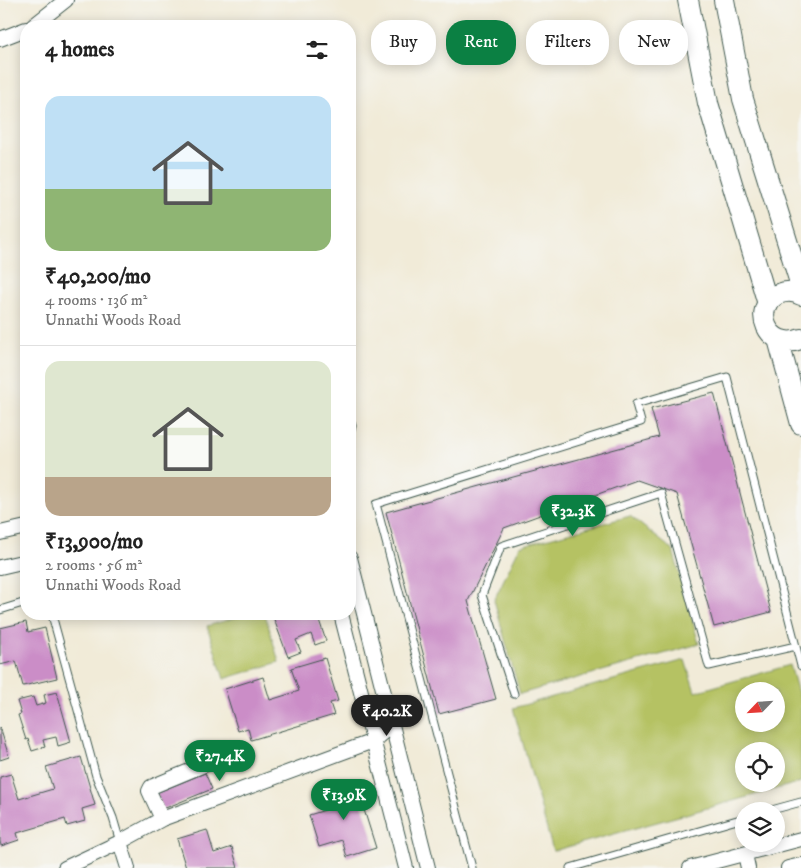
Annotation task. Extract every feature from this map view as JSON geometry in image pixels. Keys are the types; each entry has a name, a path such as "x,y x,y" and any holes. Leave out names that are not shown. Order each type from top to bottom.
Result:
{"main road":[{"path":"688,0 708,103 768,304"},
{"path":"724,0 743,99 801,286"},
{"path":"801,295 797,292 788,291 780,293 773,297 764,313 766,326 778,339 786,342 801,339"},
{"path":"778,339 801,424"}],"street":[{"path":"41,20 66,0"},
{"path":"0,39 20,31"},
{"path":"0,533 20,528"},
{"path":"0,567 20,562"},
{"path":"356,582 428,868"},
{"path":"343,620 406,868"},
{"path":"65,868 162,820 373,741 392,725"},
{"path":"162,820 149,791 151,786 228,756"},
{"path":"690,868 801,839"},
{"path":"120,842 128,868"},
{"path":"744,854 748,868"},
{"path":"788,868 801,865"}],"lane":[{"path":"472,868 376,504 641,422 636,404 727,377 801,666"},
{"path":"514,694 482,595 501,546 661,493 709,666 796,646"},
{"path":"0,610 20,604"},
{"path":"52,620 96,776 113,818 120,842"},
{"path":"785,806 801,802"},
{"path":"570,868 735,821"}],"green space":[{"path":"630,516 673,550 699,644 520,694 494,600 520,546"},
{"path":"228,620 267,620 279,662 224,679 207,626"},
{"path":"685,660 695,692 790,665 801,703 801,782 785,786 785,742 735,742 735,792 765,792 553,851 513,708"}],"building":[{"path":"714,393 771,612 714,627 677,494 637,480 504,528 468,601 496,699 439,714 386,512 659,437 651,409"},
{"path":"274,620 319,620 326,641 315,645 311,634 296,640 301,652 288,657"},
{"path":"26,622 28,632 45,628 57,678 23,686 16,661 0,665 0,628"},
{"path":"325,658 338,701 330,703 334,715 251,740 248,728 238,731 225,689 263,677 270,700 299,691 291,668"},
{"path":"57,692 71,742 58,746 56,737 43,740 45,747 32,751 28,739 26,740 18,715 21,714 17,701 33,697 36,706 46,703 44,695"},
{"path":"0,727 9,757 0,760"},
{"path":"81,757 95,805 82,809 85,821 67,826 65,819 17,833 19,840 1,846 0,777 11,774 19,799 53,789 46,767"},
{"path":"205,773 212,789 163,809 156,793"},
{"path":"355,781 376,848 347,857 342,840 319,847 309,815 332,808 326,789"},
{"path":"207,830 214,853 232,847 238,868 186,868 177,839"}]}
